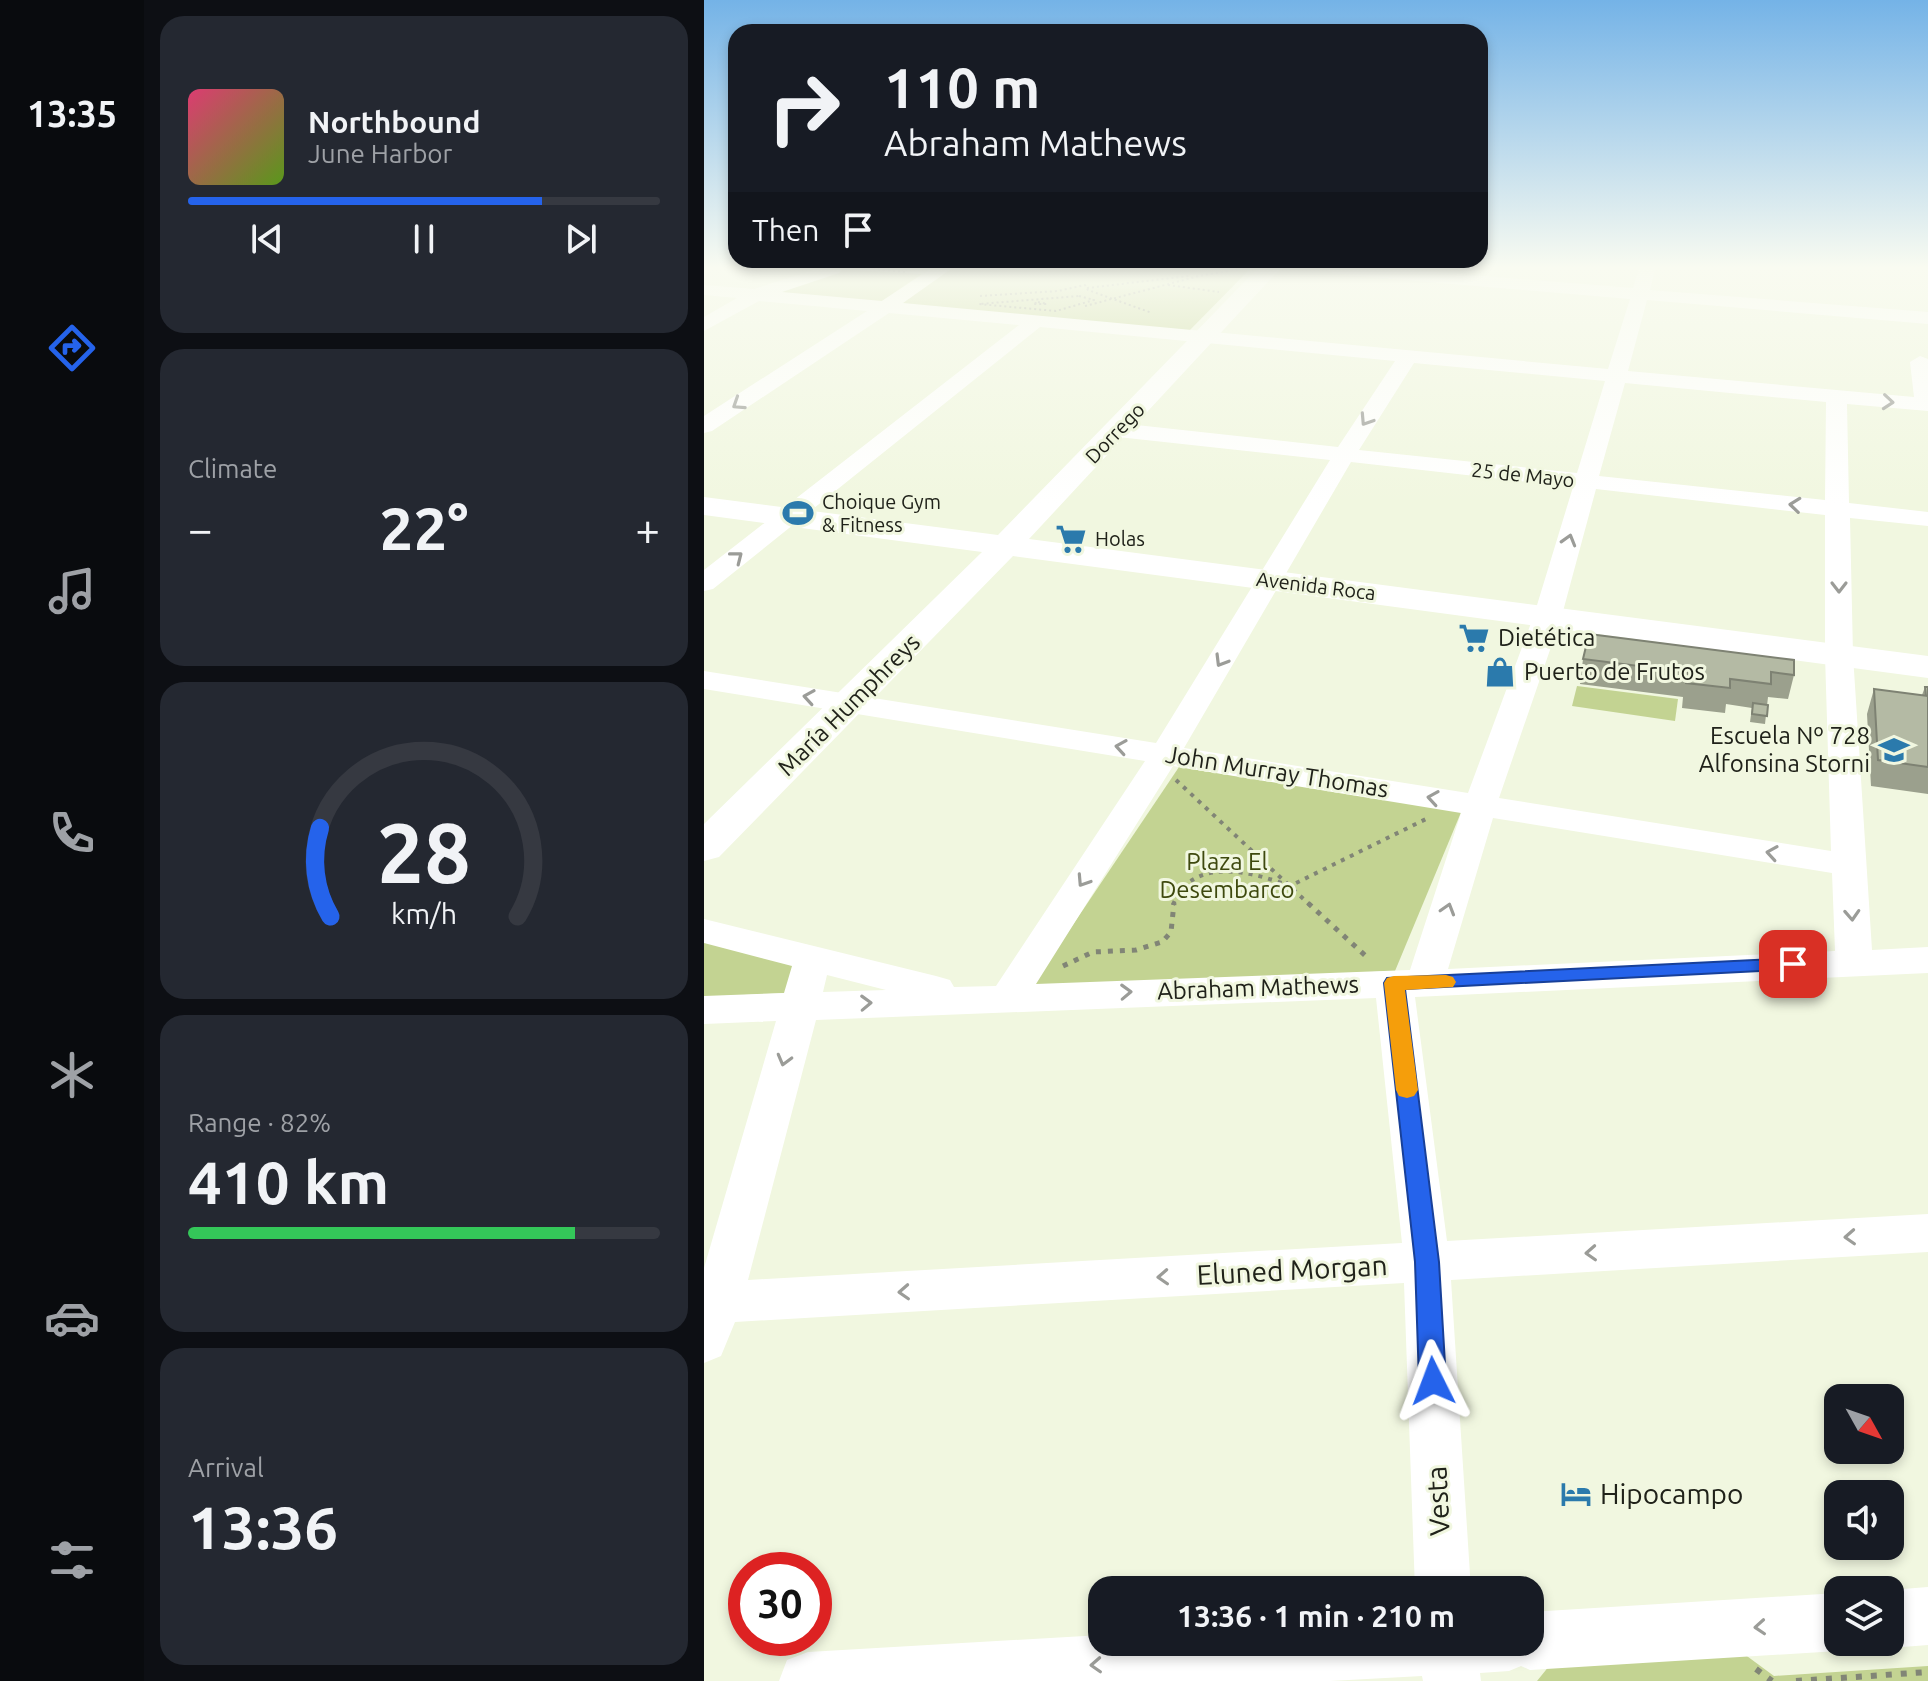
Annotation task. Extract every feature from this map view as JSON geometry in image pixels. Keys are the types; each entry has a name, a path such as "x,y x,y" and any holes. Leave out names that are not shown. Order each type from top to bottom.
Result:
{"main road":[{"name":"Dorrego","path":"999,552 1195,347"},
{"name":"Avenida Roca","path":"704,506 779,523 1265,587 1840,662 1928,667"},
{"name":"Avenida Roca","path":"704,522 779,523"},
{"name":"María Humphreys","path":"704,848 852,704 999,552"},
{"name":"Avenida Roca","path":"1840,662 1928,681"}],"street":[{"path":"704,426 825,347"},
{"path":"704,583 1000,347"},
{"path":"1323,347 1926,405 1920,362"},
{"name":"Vesta","path":"1442,1576 1410,983 1471,804 1545,623 1623,347"},
{"path":"990,998 1162,759 1344,455 1409,355"},
{"path":"1836,397 1840,662 1854,961"},
{"name":"25 de Mayo","path":"1118,430 1928,519"},
{"name":"John Murray Thomas","path":"704,680 1162,759 1471,804 1849,865"},
{"name":"Abraham Mathews","path":"704,931 990,998"},
{"path":"709,1315 813,958"},
{"name":"Abraham Mathews","path":"704,1010 1928,960"},
{"name":"Eluned Morgan","path":"709,1315 1427,1262 1928,1233"},
{"path":"1904,1618 1928,1616"},
{"path":"1544,1640 1824,1623"},
{"path":"808,1681 1449,1656"}],"path":[{"path":"1162,759 1290,886 1410,983"},
{"path":"1058,969 1084,955 1151,946 1168,937 1175,924 1172,907 1178,891 1194,880 1222,872 1245,871 1290,886 1471,804"},
{"path":"1796,1681 1928,1672"}],"green space":[{"path":"1577,686 1678,699 1675,721 1572,706"},
{"name":"Plaza El Desembarco","path":"1179,767 1462,810 1395,971 1031,987"},
{"path":"704,941 798,963 787,993 704,997"},
{"path":"1736,1648 1774,1676 1928,1666 1928,1681 1537,1681 1554,1660"}],"building":[{"path":"1589,634 1794,660 1794,675 1771,672 1771,684 1730,679 1730,688 1686,683 1687,672 1583,659"},
{"path":"1874,689 1928,696 1928,767 1878,760"},
{"path":"1753,703 1768,705 1767,716 1752,714"}],"slow traffic":[{"path":"1407,1090 1394,983 1446,982"}],"place":[{"name":"Choique Gym & Fitness","path":"798,513"},
{"name":"Holas","path":"1071,539"},
{"name":"Dietética","path":"1474,638"},
{"name":"Puerto de Frutos","path":"1500,672"},
{"name":"Escuela Nº 728 Alfonsina Storni","path":"1894,750"},
{"name":"Hipocampo","path":"1576,1494"}],"route":[{"path":"1433,1381 1427,1262 1394,983 1793,964"}]}
